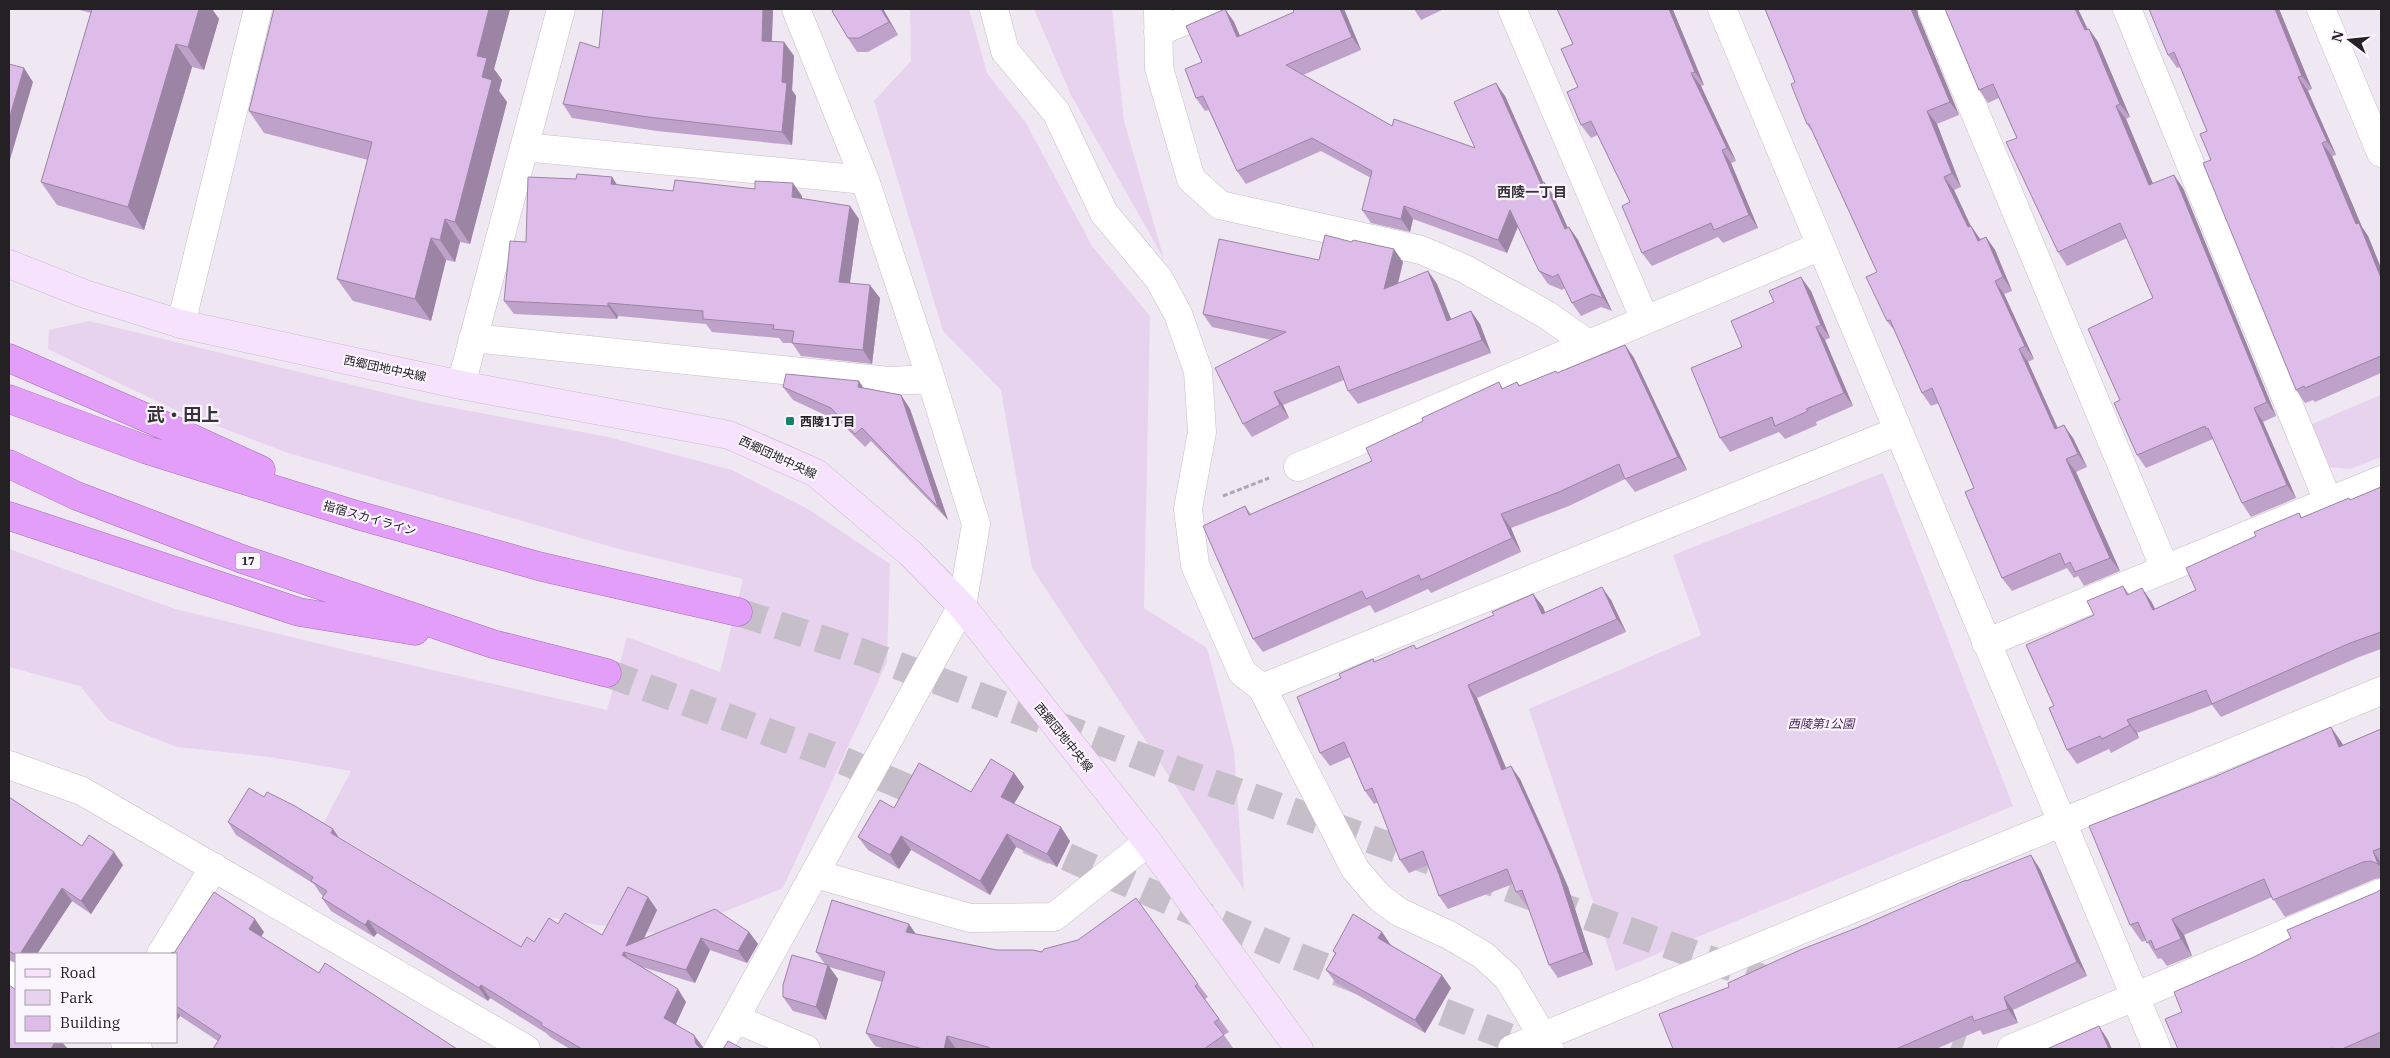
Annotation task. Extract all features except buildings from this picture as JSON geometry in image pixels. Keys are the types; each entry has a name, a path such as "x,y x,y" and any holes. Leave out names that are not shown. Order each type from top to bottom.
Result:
{"highway":[{"path":"9,358 163,425 357,515"},
{"name":"指宿スカイライン","path":"9,398 148,450 357,515 542,567 738,612"},
{"name":"17","path":"9,464 77,496 242,559 493,644 607,673"},
{"path":"9,516 299,612 493,644"}],"street":[{"path":"181,324 258,9"},
{"path":"461,384 561,9"},
{"path":"718,1049 962,606 976,524 931,379 865,180 796,9"},
{"path":"994,9 1006,51 1056,112 1104,213 1159,279 1178,314 1198,371 1202,432 1188,509 1195,565 1242,672 1262,688 1355,869 1379,897 1399,912 1449,935 1483,955 1508,978 1547,1043"},
{"path":"1213,9 1158,20 1159,68 1191,179 1220,205 1421,250 1465,269 1547,315 1588,344"},
{"path":"1512,9 1645,320"},
{"path":"1722,9 2157,1049"},
{"path":"1932,9 2165,569"},
{"path":"2127,9 2328,501"},
{"path":"2321,9 2381,153"},
{"path":"524,147 865,180"},
{"path":"1298,467 1820,246"},
{"name":"西郷団地中央線","path":"9,264 84,294 181,324 461,384 729,434 816,473 910,553 962,606 1148,842 1299,1049"},
{"path":"473,338 889,381 931,379"},
{"path":"1262,688 1898,431"},
{"path":"1986,643 2381,480"},
{"path":"1512,1049 1547,1043 2061,823 2381,691"},
{"path":"9,764 82,791 526,1049"},
{"path":"816,874 970,918 1054,917 1148,842"},
{"path":"162,953 214,867"},
{"path":"2010,1049 2381,893"},
{"path":"736,1018 806,1049"},
{"path":"127,1043 138,1049"}],"path":[{"path":"1188,509 1298,467"}],"green space":[{"path":"910,9 969,9 987,73 1026,123 1092,246 1150,316 1144,608 1207,648 1234,750 1244,890 1032,568 1001,390 943,331 874,101 911,61"},
{"path":"1034,9 1112,9 1124,121 1164,259 1071,95"},
{"path":"89,321 427,403 608,437 732,470 808,509 890,564 887,662 783,888 666,935 552,918 526,950 322,826 351,771 270,757 177,747 108,720 80,686 9,667 9,549 175,609 607,710 627,637 720,672 743,579 615,548 285,452 173,409 48,349 49,330"},
{"path":"2381,395 2381,457 2350,469 2328,467 2312,424"},
{"name":"西陵第1公園","path":"1883,473 2013,806 1616,971 1529,709 1701,635 1673,555"}],"tunnel":[{"path":"738,612 864,653 1182,772 1431,861"},
{"path":"607,673 830,755 940,802"},
{"path":"1028,840 1294,955 1361,981"},
{"path":"1469,874 1784,986"},
{"path":"1404,997 1540,1049"},
{"path":"1912,1031 1962,1049"}],"place":[{"name":"西陵1丁目","path":"790,421"}],"district":[{"name":"西陵一丁目","path":"1532,192"},
{"name":"武・田上","path":"183,414"}]}
